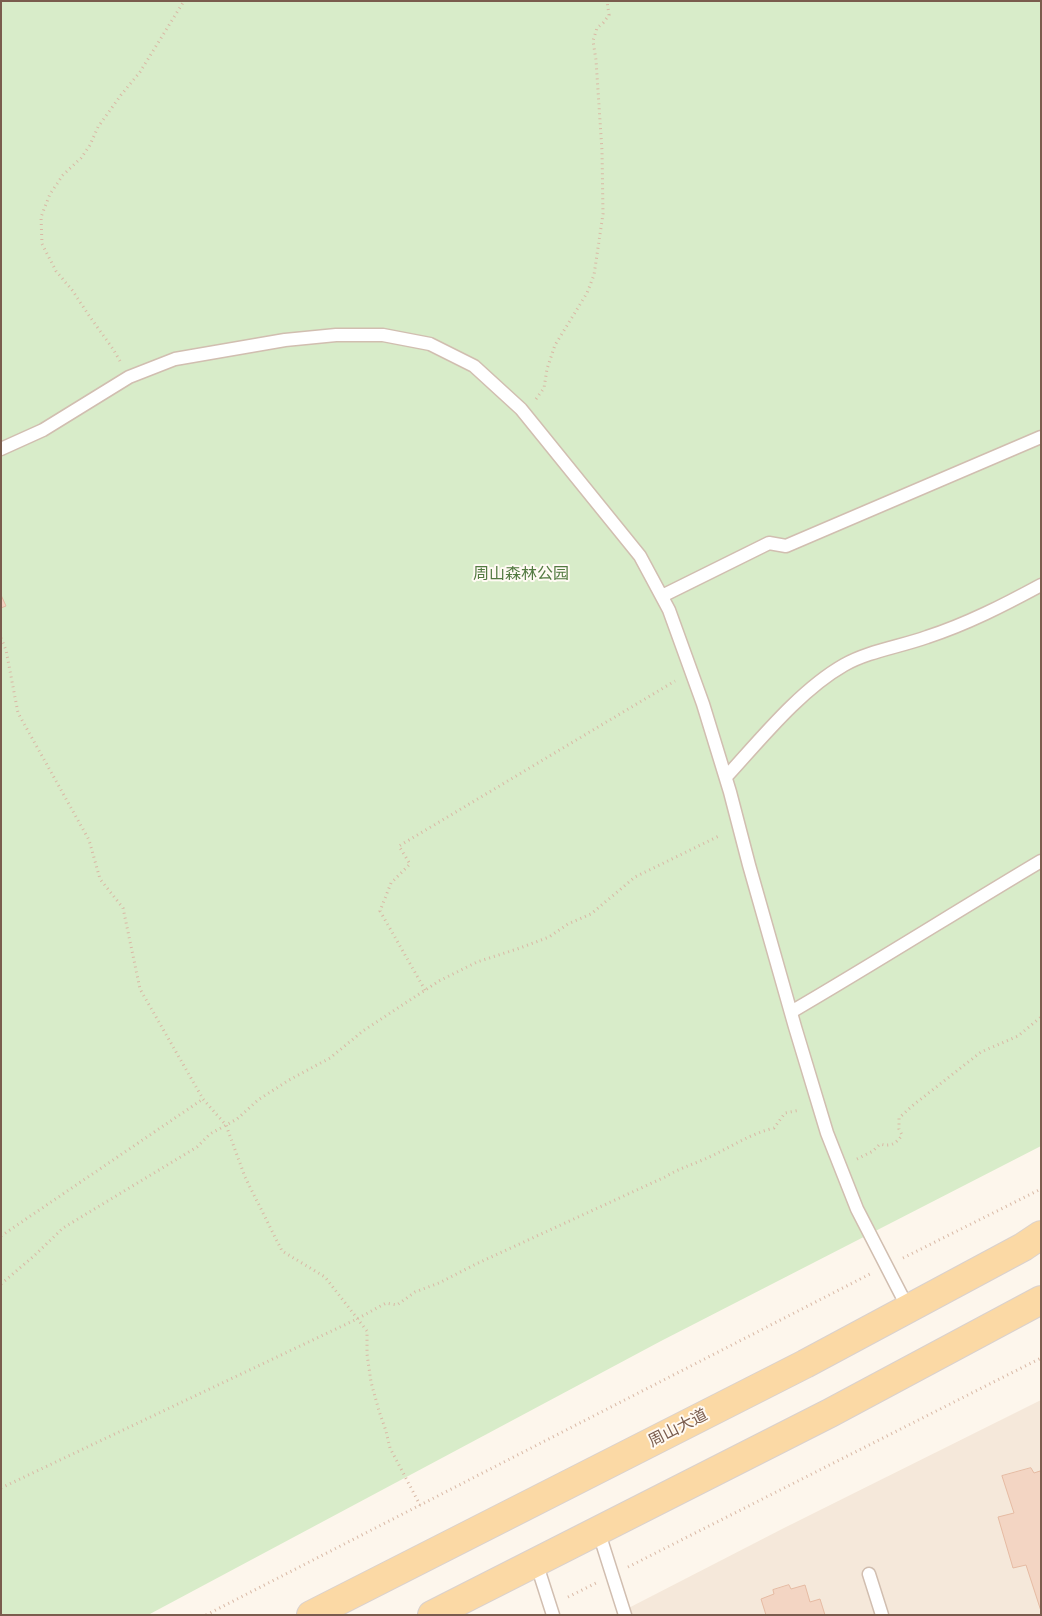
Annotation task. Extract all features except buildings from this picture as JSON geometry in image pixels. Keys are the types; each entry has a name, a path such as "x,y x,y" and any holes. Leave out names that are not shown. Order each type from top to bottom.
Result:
{"main road":[{"name":"周山大道","path":"311,1615 796,1368 1041,1235"},
{"path":"432,1615 830,1413 1041,1300"}],"lane":[{"path":"1,449 43,430 127,378 175,359 285,340 336,335 383,334 430,344 474,366 523,411 640,556 669,610 726,777 791,1012 827,1133 857,1209 908,1308"},
{"path":"662,596 769,543 786,546 1041,438"},
{"path":"726,777 804,694 844,665 881,650 926,638 985,615 1041,585"},
{"path":"791,1012 877,962 1041,861"},
{"path":"598,1530 625,1615"},
{"path":"536,1562 552,1611"},
{"path":"869,1574 882,1615"}],"path":[{"path":"127,378 124,368 113,348 72,290 56,271 42,244 41,217 50,194 63,175 81,158 90,145 98,127 140,72 184,1"},
{"path":"523,411 534,402 544,388 554,345 587,293 594,276 602,205 602,151 593,41 597,28 609,15 606,1"},
{"path":"1,638 6,650 18,713 89,840 100,879 123,908 140,989 203,1099 226,1125 245,1177 282,1251 325,1277 368,1331 367,1354 371,1382 390,1448 420,1505"},
{"path":"425,990 380,911 391,883 410,864 399,846 691,671"},
{"path":"1,1284 36,1256 63,1228 197,1147 210,1134 237,1119 258,1100 289,1080 330,1058 363,1031 439,981 477,962 548,937 568,924 592,914 635,877 739,826"},
{"path":"841,1168 873,1151 880,1144 886,1146 897,1142 902,1135 899,1118 912,1106 982,1052 1018,1036 1041,1018"},
{"path":"1,1236 203,1099"},
{"path":"1,1488 357,1319 386,1303 397,1305 415,1292 439,1283 665,1177 680,1168 704,1159 759,1132 774,1128 785,1113 819,1106"},
{"path":"206,1615 1041,1188"},
{"path":"552,1611 612,1575 1041,1358"}],"shaded area":[{"path":"1041,1400 1041,1615 615,1615 784,1528"}],"green space":[{"name":"周山森林公园","path":"1,1 1041,1 1041,1146 661,1341 148,1615 1,1615"}]}
